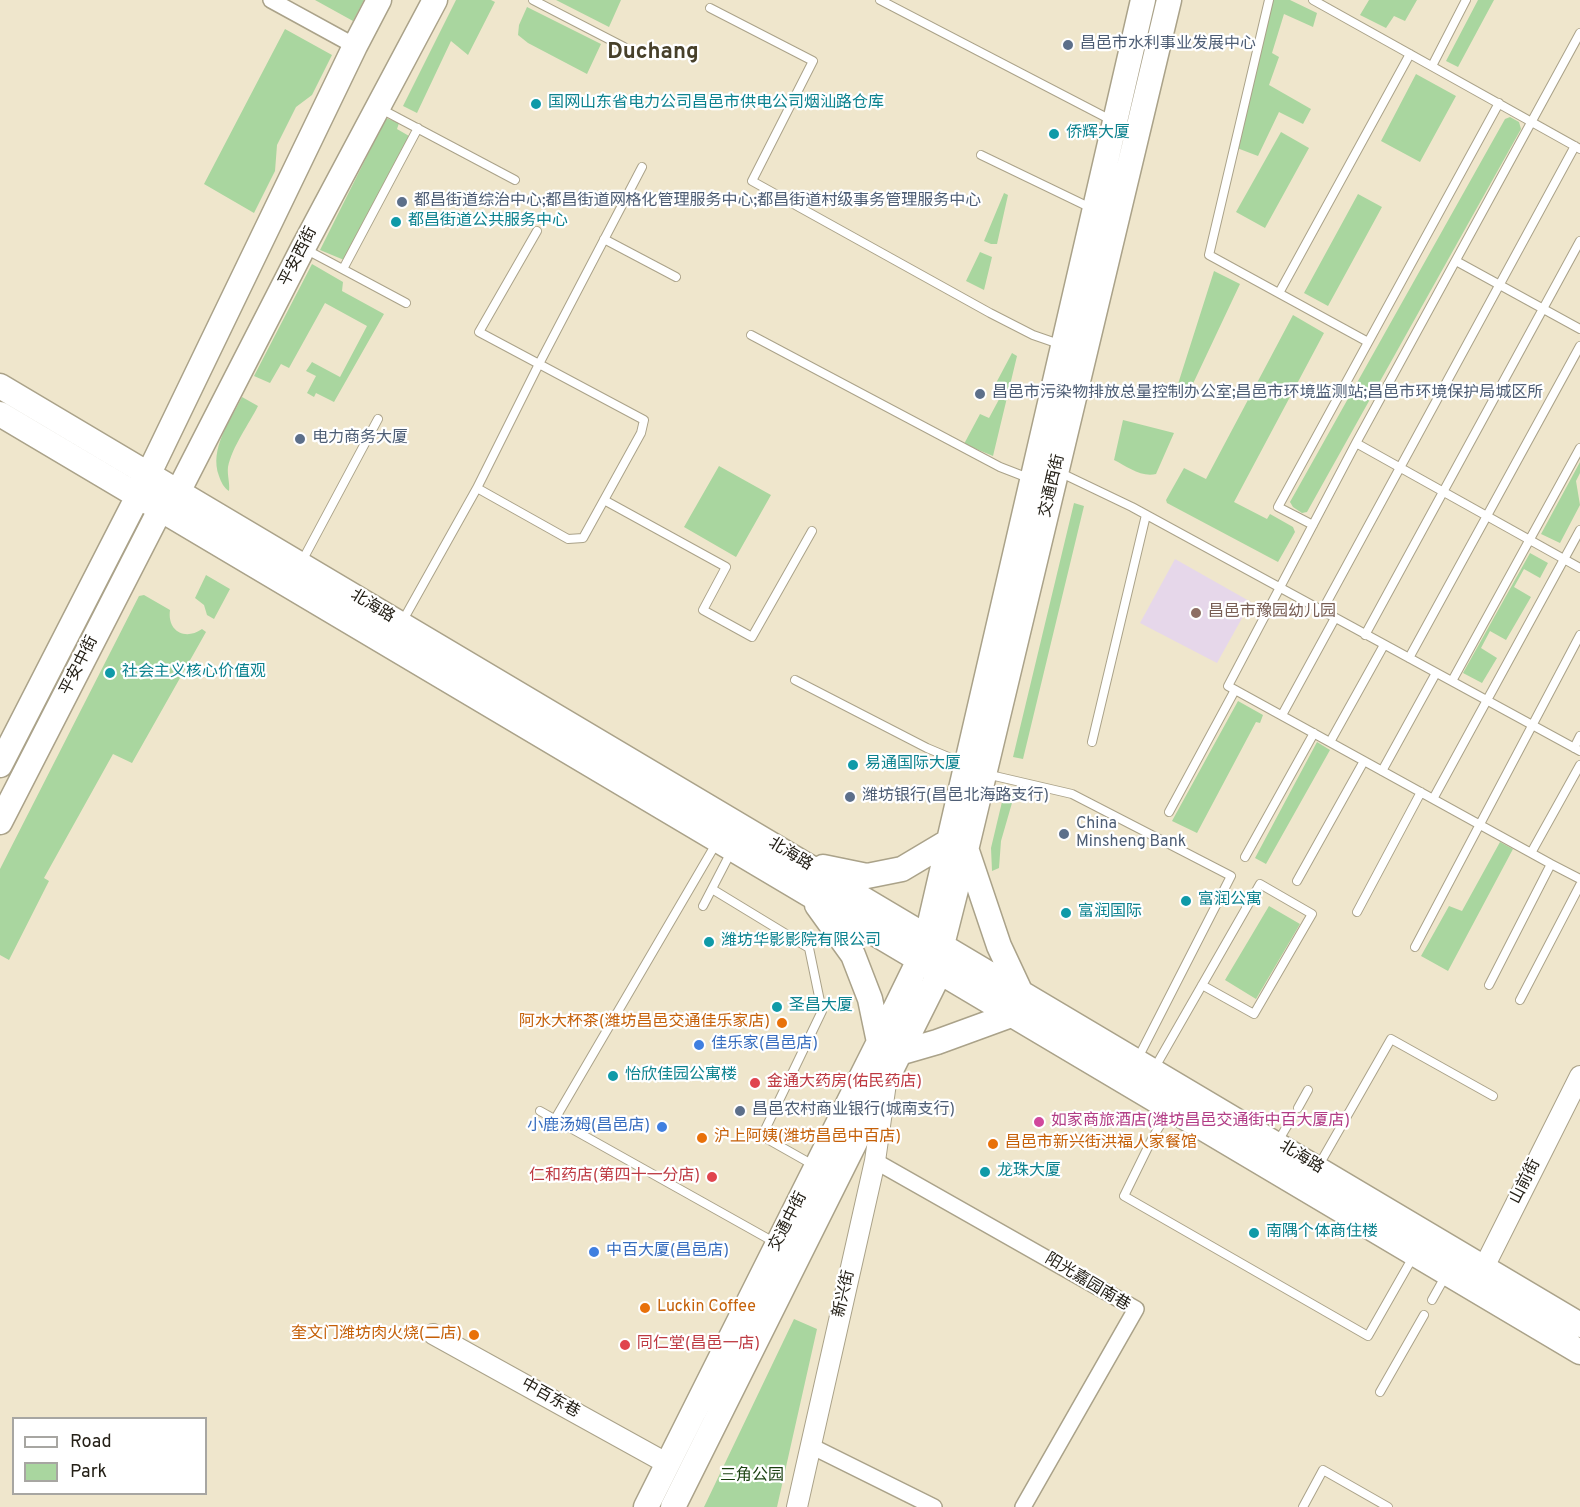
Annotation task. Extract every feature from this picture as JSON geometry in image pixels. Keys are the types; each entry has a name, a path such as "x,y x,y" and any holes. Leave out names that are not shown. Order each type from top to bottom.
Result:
{"main road":[{"path":"138,496 379,0"},
{"name":"平安西街","path":"160,510 178,492 303,248 435,0"},
{"name":"交通西街","path":"940,972 934,940 975,769 1032,479 1143,0"},
{"name":"交通西街","path":"975,769 1057,471 1169,0"},
{"name":"北海路","path":"0,386 1580,1325"},
{"name":"北海路","path":"0,414 1580,1353"},
{"name":"平安中街","path":"0,765 138,496"},
{"name":"平安中街","path":"0,822 160,510"},
{"path":"806,864 867,876 902,869 958,846 1020,992"},
{"path":"810,896 853,955 889,1047 946,1039 1011,1015"},
{"name":"交通中街","path":"673,1507 886,1079 889,1047 919,960 934,940"},
{"name":"交通中街","path":"646,1507 816,1167 889,1047 940,972"}],"street":[{"path":"281,2 355,46"},
{"name":"山前街","path":"1473,1289 1580,1076"},
{"name":"新兴街","path":"797,1507 875,1161 886,1079"},
{"name":"阳光嘉园南巷","path":"875,1161 1136,1309 1023,1507"},
{"name":"中百东巷","path":"433,1334 668,1464"},
{"path":"811,1446 934,1507"}],"lane":[{"path":"533,0 624,47"},
{"path":"880,0 1115,122"},
{"path":"1269,0 1209,255 1368,342"},
{"path":"1313,0 1578,148 1500,285 1322,611"},
{"path":"1432,66 1466,0"},
{"path":"710,8 813,62 752,181 1033,336 1063,346"},
{"path":"1580,33 1356,443 1228,686 1580,879"},
{"path":"1279,293 1410,54"},
{"path":"1313,525 1278,507 1499,104"},
{"path":"378,106 515,180"},
{"path":"343,269 418,128"},
{"path":"981,155 1095,210"},
{"path":"401,624 477,488 642,166"},
{"path":"477,488 568,539 583,538 641,433 644,420 479,332 537,231"},
{"path":"604,239 676,277"},
{"path":"1365,635 1580,241"},
{"path":"303,248 406,303"},
{"path":"1456,261 1580,329"},
{"path":"751,335 1000,467 1032,479"},
{"path":"1409,658 1580,346"},
{"path":"300,564 378,419"},
{"path":"1356,443 1580,568"},
{"path":"1452,681 1580,448"},
{"path":"1057,471 1146,515 1577,749 1580,736"},
{"path":"604,500 726,567 703,610 752,637 812,531"},
{"path":"1092,742 1146,515"},
{"path":"1433,799 1580,530"},
{"path":"1282,715 1335,618"},
{"path":"1415,947 1580,635"},
{"path":"1330,742 1384,645"},
{"path":"1382,771 1436,673"},
{"path":"795,680 927,748 975,769 1072,794 1231,876 1145,1066"},
{"path":"1169,812 1235,690"},
{"path":"1245,857 1314,733"},
{"path":"1297,882 1364,761"},
{"path":"1531,853 1580,765"},
{"path":"1357,912 1421,792"},
{"path":"702,906 712,889 725,845"},
{"path":"555,1119 725,845"},
{"path":"1488,985 1551,864"},
{"path":"1145,1066 1202,985 1260,884 1312,914 1254,1014 1202,985"},
{"path":"1520,1000 1580,885"},
{"path":"712,889 809,948 822,1011 762,1136 816,1167"},
{"path":"1318,1168 1391,1039 1493,1096"},
{"path":"1298,1108 1308,1090"},
{"path":"1170,1109 1152,1139 1124,1196 1368,1336 1414,1254"},
{"path":"540,1111 778,1244"},
{"path":"1277,1144 1290,1121"},
{"path":"1432,1300 1447,1274"},
{"path":"1380,1392 1424,1315"},
{"path":"1303,1507 1323,1470 1388,1507"}],"shaded area":[{"name":"昌邑市豫园幼儿园","path":"1175,559 1251,602 1217,663 1140,623"}],"green space":[{"path":"315,0 364,0 353,21"},
{"path":"456,0 495,2 468,55 451,41 417,113 403,106"},
{"path":"556,0 621,0 609,27"},
{"path":"1273,0 1290,0 1317,13 1313,27 1284,14 1272,53 1279,57 1269,85 1311,109 1303,124 1279,112 1258,156 1237,148"},
{"path":"1369,0 1417,0 1405,21 1394,16 1386,28 1360,15"},
{"path":"1478,0 1494,0 1458,67 1446,61"},
{"path":"527,7 601,44 587,74 528,43 518,35 519,25"},
{"path":"285,29 332,55 312,95 296,107 277,145 275,171 254,213 204,184"},
{"path":"1416,74 1456,96 1420,162 1381,141"},
{"path":"1510,117 1519,122 1521,129 1307,512 1302,513 1290,502 1505,119"},
{"path":"386,118 399,123 397,129 409,136 344,260 320,250"},
{"path":"1281,132 1309,148 1265,228 1236,212"},
{"path":"1004,193 1008,195 997,244 991,244 984,241"},
{"path":"1358,194 1382,207 1328,306 1304,293"},
{"path":"980,252 992,257 984,290 966,281"},
{"path":"312,264 343,282 342,291 384,314 334,402 316,393 314,397 307,393 316,376 306,371 312,362 340,377 367,326 325,303 289,368 281,364 270,383 254,376"},
{"path":"1214,271 1240,284 1190,390 1178,384"},
{"path":"1293,315 1324,333 1234,502 1267,519 1270,514 1293,527 1295,532 1278,562 1167,503 1166,500 1184,468 1206,479"},
{"path":"1012,353 1017,356 993,456 964,444 980,414 989,418 1004,390 995,385"},
{"path":"242,397 258,406 230,459 229,491 219,476 217,456 222,435"},
{"path":"1123,420 1174,433 1156,474 1140,473 1114,460"},
{"path":"1580,462 1580,473 1576,481 1580,505 1560,543 1541,534"},
{"path":"719,466 771,495 736,557 684,527"},
{"path":"1074,503 1084,506 1023,759 1013,757"},
{"path":"1530,553 1548,563 1540,578 1524,569 1514,587 1531,597 1506,640 1490,631 1481,648 1497,658 1482,683 1463,673"},
{"path":"206,575 230,589 214,619 207,615 204,605 195,598"},
{"path":"144,595 170,610 171,624 178,632 189,634 202,629 206,632 132,763 113,754 44,878 49,881 9,960 0,955 0,869 139,596"},
{"path":"1238,701 1263,715 1260,723 1256,722 1197,833 1172,821"},
{"path":"1317,742 1330,750 1266,864 1255,858"},
{"path":"1006,785 1016,789 1001,841 999,868 992,871 991,848"},
{"path":"1500,842 1513,849 1448,971 1421,956 1449,906 1462,911"},
{"path":"1269,906 1300,924 1256,999 1225,980"},
{"name":"三角公园","path":"794,1319 817,1329 777,1507 704,1507"}],"place":[{"name":"昌邑市水利事业发展中心","path":"1068,45"},
{"name":"国网山东省电力公司昌邑市供电公司烟汕路仓库","path":"536,104"},
{"name":"侨辉大厦","path":"1054,134"},
{"name":"都昌街道综治中心;都昌街道网格化管理服务中心;都昌街道村级事务管理服务中心","path":"402,202"},
{"name":"都昌街道公共服务中心","path":"396,222"},
{"name":"昌邑市污染物排放总量控制办公室;昌邑市环境监测站;昌邑市环境保护局城区所","path":"980,394"},
{"name":"电力商务大厦","path":"300,439"},
{"name":"昌邑市豫园幼儿园","path":"1196,613"},
{"name":"社会主义核心价值观","path":"110,673"},
{"name":"易通国际大厦","path":"853,765"},
{"name":"潍坊银行(昌邑北海路支行)","path":"850,797"},
{"name":"China Minsheng Bank","path":"1064,834"},
{"name":"富润公寓","path":"1186,901"},
{"name":"富润国际","path":"1066,913"},
{"name":"潍坊华影影院有限公司","path":"709,942"},
{"name":"圣昌大厦","path":"777,1007"},
{"name":"阿水大杯茶(潍坊昌邑交通佳乐家店)","path":"782,1023"},
{"name":"佳乐家(昌邑店)","path":"699,1045"},
{"name":"怡欣佳园公寓楼","path":"613,1076"},
{"name":"金通大药房(佑民药店)","path":"755,1083"},
{"name":"昌邑农村商业银行(城南支行)","path":"740,1111"},
{"name":"如家商旅酒店(潍坊昌邑交通街中百大厦店)","path":"1039,1122"},
{"name":"小鹿汤姆(昌邑店)","path":"662,1127"},
{"name":"沪上阿姨(潍坊昌邑中百店)","path":"702,1138"},
{"name":"昌邑市新兴街洪福人家餐馆","path":"993,1144"},
{"name":"龙珠大厦","path":"985,1172"},
{"name":"仁和药店(第四十一分店)","path":"712,1177"},
{"name":"南隅个体商住楼","path":"1254,1233"},
{"name":"中百大厦(昌邑店)","path":"594,1252"},
{"name":"Luckin Coffee","path":"645,1308"},
{"name":"奎文门潍坊肉火烧(二店)","path":"474,1335"},
{"name":"同仁堂(昌邑一店)","path":"625,1345"}],"district":[{"name":"Duchang","path":"653,54"}]}
